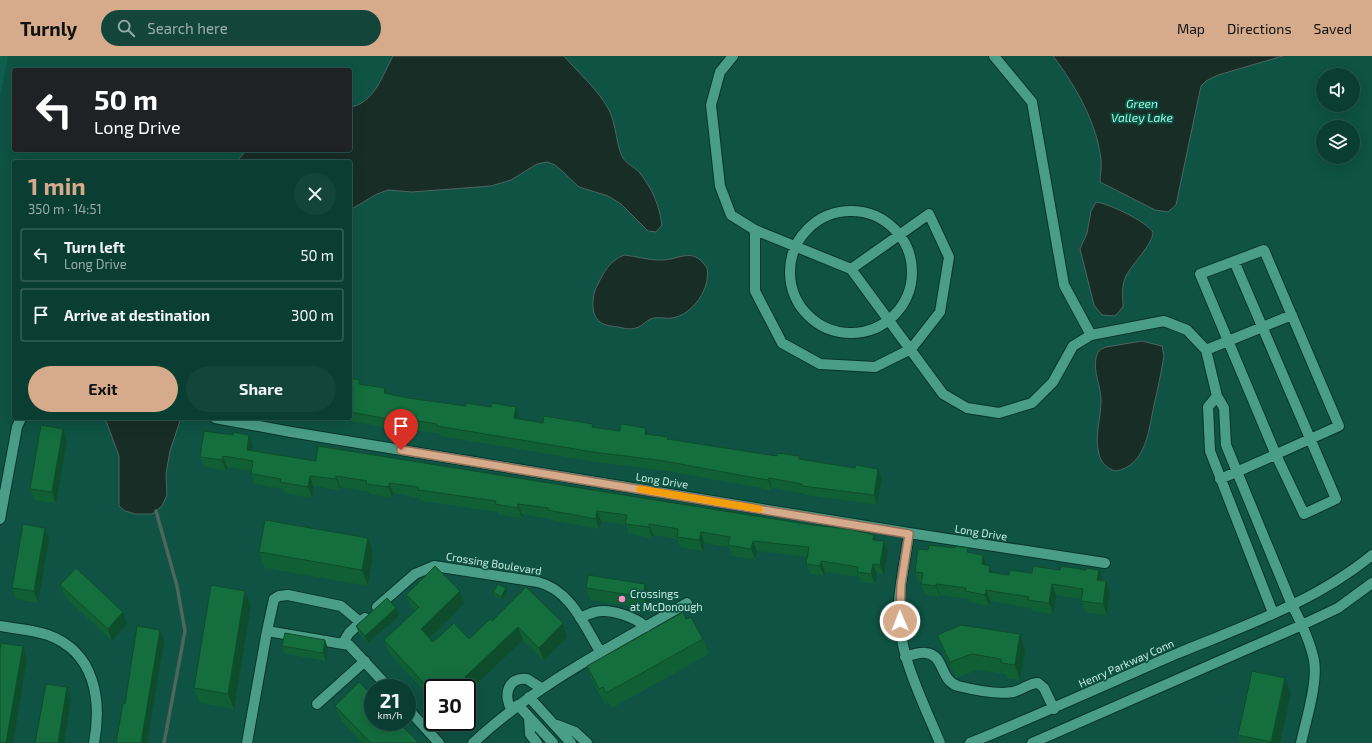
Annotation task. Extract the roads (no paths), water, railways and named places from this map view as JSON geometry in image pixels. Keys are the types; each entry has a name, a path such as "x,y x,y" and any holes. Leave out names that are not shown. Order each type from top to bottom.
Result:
{"street":[{"path":"733,56 720,72 711,105 720,186 731,215 755,230 851,269 890,319 943,394 966,408 999,413 1032,403 1053,382 1073,346 1091,335 1164,321 1187,330 1206,350 1216,396 1224,408 1226,445 1292,605 1302,625 1314,661 1312,699 1300,743"},
{"path":"994,56 1032,102 1064,285 1091,335"},
{"path":"849,210 868,213 886,221 900,234 910,253 912,274 908,294 897,312 890,319 880,325 861,332 840,332 820,324 805,312 795,295 791,276 792,257 797,246 800,239 813,224 830,214 849,210"},
{"path":"755,230 755,291 782,342 820,364 875,367 911,349 940,312 949,257 929,214 851,269"},
{"path":"1220,479 1276,455 1309,440 1338,426 1264,250 1234,261 1200,274 1276,455 1304,514 1336,499 1309,440 1234,261"},
{"path":"1206,350 1292,315"},
{"path":"1216,396 1208,407 1210,451 1273,613"},
{"path":"0,518 14,442 20,420"},
{"name":"Long Drive","path":"226,420 306,435 909,534 1105,563"},
{"path":"909,534 899,601 905,657 940,743"},
{"name":"Henry Parkway Conn","path":"970,743 1054,709 1292,605 1348,574 1372,555"},
{"name":"Crossing Boulevard","path":"343,643 349,633 360,622 415,574 434,566 538,582 550,586 564,597 580,618 601,653"},
{"path":"1032,743 1302,625 1338,608 1372,583"},
{"path":"247,743 274,599 284,595 341,606 350,611 360,622"},
{"path":"473,743 541,688 687,603"},
{"path":"580,618 594,612 601,611 631,616 646,627"},
{"path":"0,626 48,636 64,644 81,661 93,681 96,693 98,716 94,743"},
{"path":"267,631 349,645 381,679"},
{"path":"905,657 926,652 934,656 940,661 946,678 951,683 959,686 1006,693 1014,692 1033,683 1038,683 1044,688 1054,709"},
{"path":"317,704 365,661"},
{"path":"541,688 527,679 515,681 509,687 506,701 529,717 552,743 562,733"},
{"path":"529,697 570,743"},
{"path":"529,717 530,734 537,743"},
{"path":"416,718 439,743"},
{"path":"554,724 576,732 587,743"}],"water":[{"path":"393,56 564,56 605,102 611,115 621,154 626,162 639,172 648,184 657,203 662,225 656,232 648,231 621,204 608,196 579,187 555,165 547,162 537,164 511,180 491,186 412,192 388,190 377,194 352,209 352,160 238,160 245,152 352,152 352,106 358,105 372,94"},
{"name":"Green Valley Lake","path":"1053,56 1283,56 1218,75 1206,81 1201,86 1176,205 1168,212 1155,210 1100,182 1101,160 1099,146 1090,118 1077,92"},
{"path":"1096,202 1102,203 1127,214 1143,223 1153,232 1150,242 1124,280 1123,307 1115,316 1102,315 1094,305 1080,249 1087,233 1091,211"},
{"path":"624,255 659,260 685,256 696,257 707,268 708,276 703,292 693,306 680,316 651,319 633,329 604,324 597,319 593,310 595,290 614,260"},
{"path":"1142,341 1162,346 1164,356 1158,387 1148,435 1140,455 1125,468 1115,471 1103,463 1098,448 1097,434 1101,401 1096,374 1096,358 1099,351 1106,347"},
{"path":"106,420 180,420 170,451 166,474 167,495 162,506 152,514 135,514 125,511 119,506 119,456"}],"waterway":[{"path":"156,511 177,586 185,631 164,743"}],"place":[{"name":"Crossings at McDonough","path":"622,599"}]}
